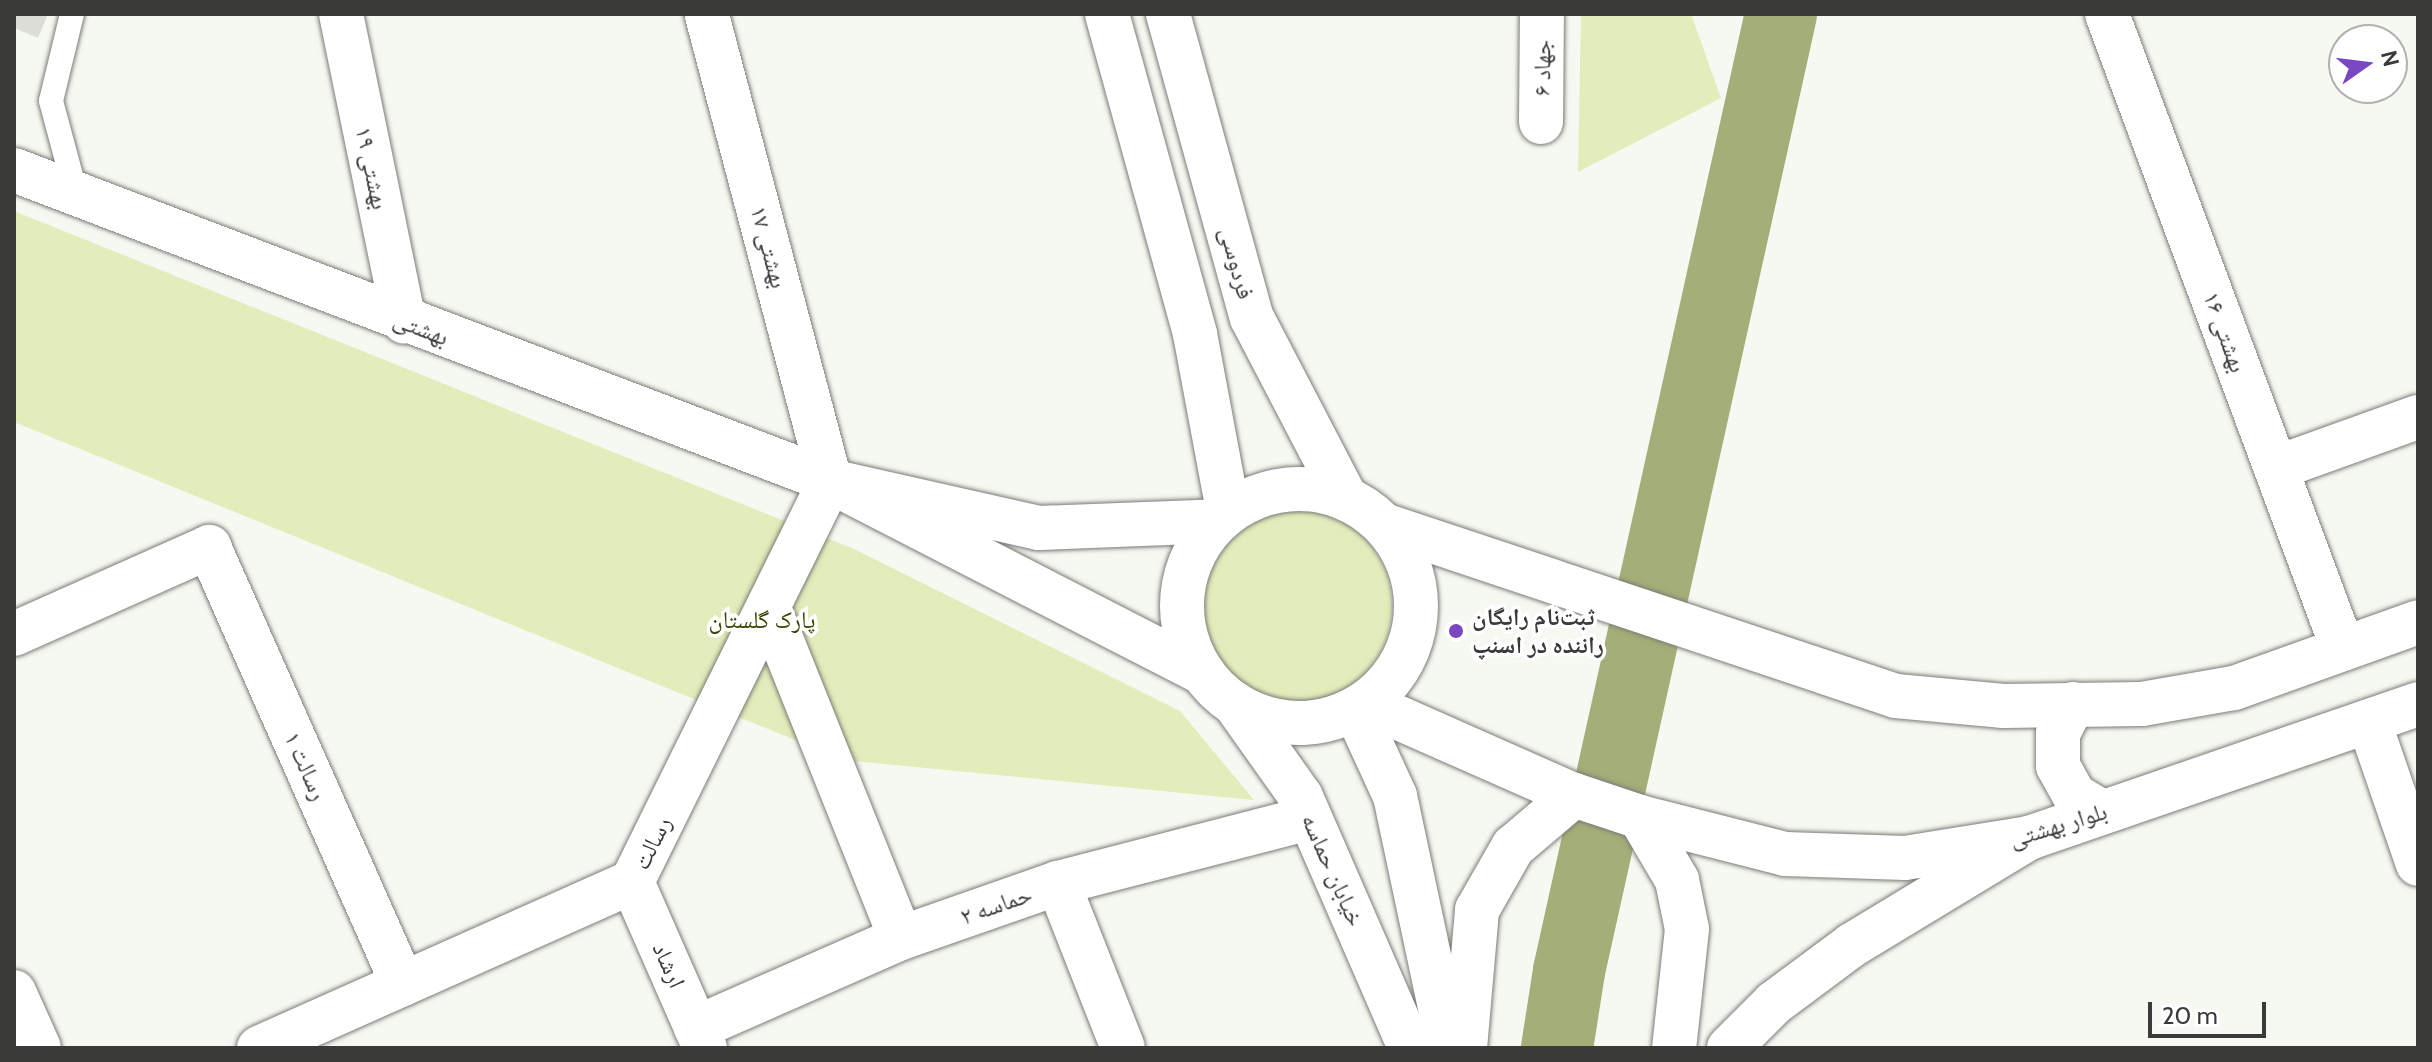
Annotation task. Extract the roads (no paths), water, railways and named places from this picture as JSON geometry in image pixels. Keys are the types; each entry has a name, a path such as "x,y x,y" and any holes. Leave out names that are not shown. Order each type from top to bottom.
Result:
{"main road":[{"name":"بهشتی ۱۹","path":"341,14 404,322"},
{"name":"بهشتی ۱۷","path":"707,14 830,481"},
{"path":"1107,14 1195,334 1223,516"},
{"name":"فردوسی","path":"1168,14 1252,318 1345,497"},
{"name":"جهاد ۶","path":"1541,122 1542,14"},
{"name":"بهشتی ۱۶","path":"2107,14 2343,649"},
{"name":"بهشتی","path":"14,170 404,322 830,481"},
{"path":"2276,468 2418,417"},
{"path":"830,481 1039,528 1223,516"},
{"path":"830,481 1203,673 1235,704 1273,721 1315,722 1360,706 1394,675 1412,639 1413,585 1406,559 1384,525"},
{"name":"رسالت","path":"259,1048 302,1039 403,984 632,882 770,611 830,481"},
{"path":"1203,673 1185,635 1182,594 1193,554 1223,516 1264,493 1305,488 1345,497 1384,525 1696,632 1896,696 2004,706 2142,704 2234,688 2418,622"},
{"name":"رسالت ۱","path":"14,634 209,547 403,984"},
{"path":"770,611 901,938"},
{"name":"خیابان حماسه","path":"1235,704 1301,797 1410,1048"},
{"path":"2073,704 2058,733 2058,766 2074,795 2102,812"},
{"name":"بلوار بهشتی","path":"1360,706 1574,795 1640,817 1785,854 1905,858 2029,838 2418,704"},
{"path":"1360,706 1395,796 1442,1018 1443,1048"},
{"path":"2369,722 2418,864"},
{"path":"1465,1048 1477,910 1513,847 1574,795"},
{"path":"1640,817 1677,880 1687,929 1674,1048"},
{"name":"حماسه ۲","path":"701,1038 901,938 1058,883 1309,818"},
{"path":"1729,1048 1774,1003 1852,945 2029,838"},
{"name":"ارشاد","path":"632,882 701,1038"},
{"path":"1058,883 1123,1048"},
{"path":"14,992 39,1048"}],"lane":[{"path":"72,14 51,101 76,194"}],"waterway":[{"path":"1557,1048 1569,971 1781,14"}],"place":[{"name":"ثبت‌نام رایگان راننده در اسنپ","path":"1456,631"}],"park label":[{"name":"پارک گلستان","path":"762,620"}]}
